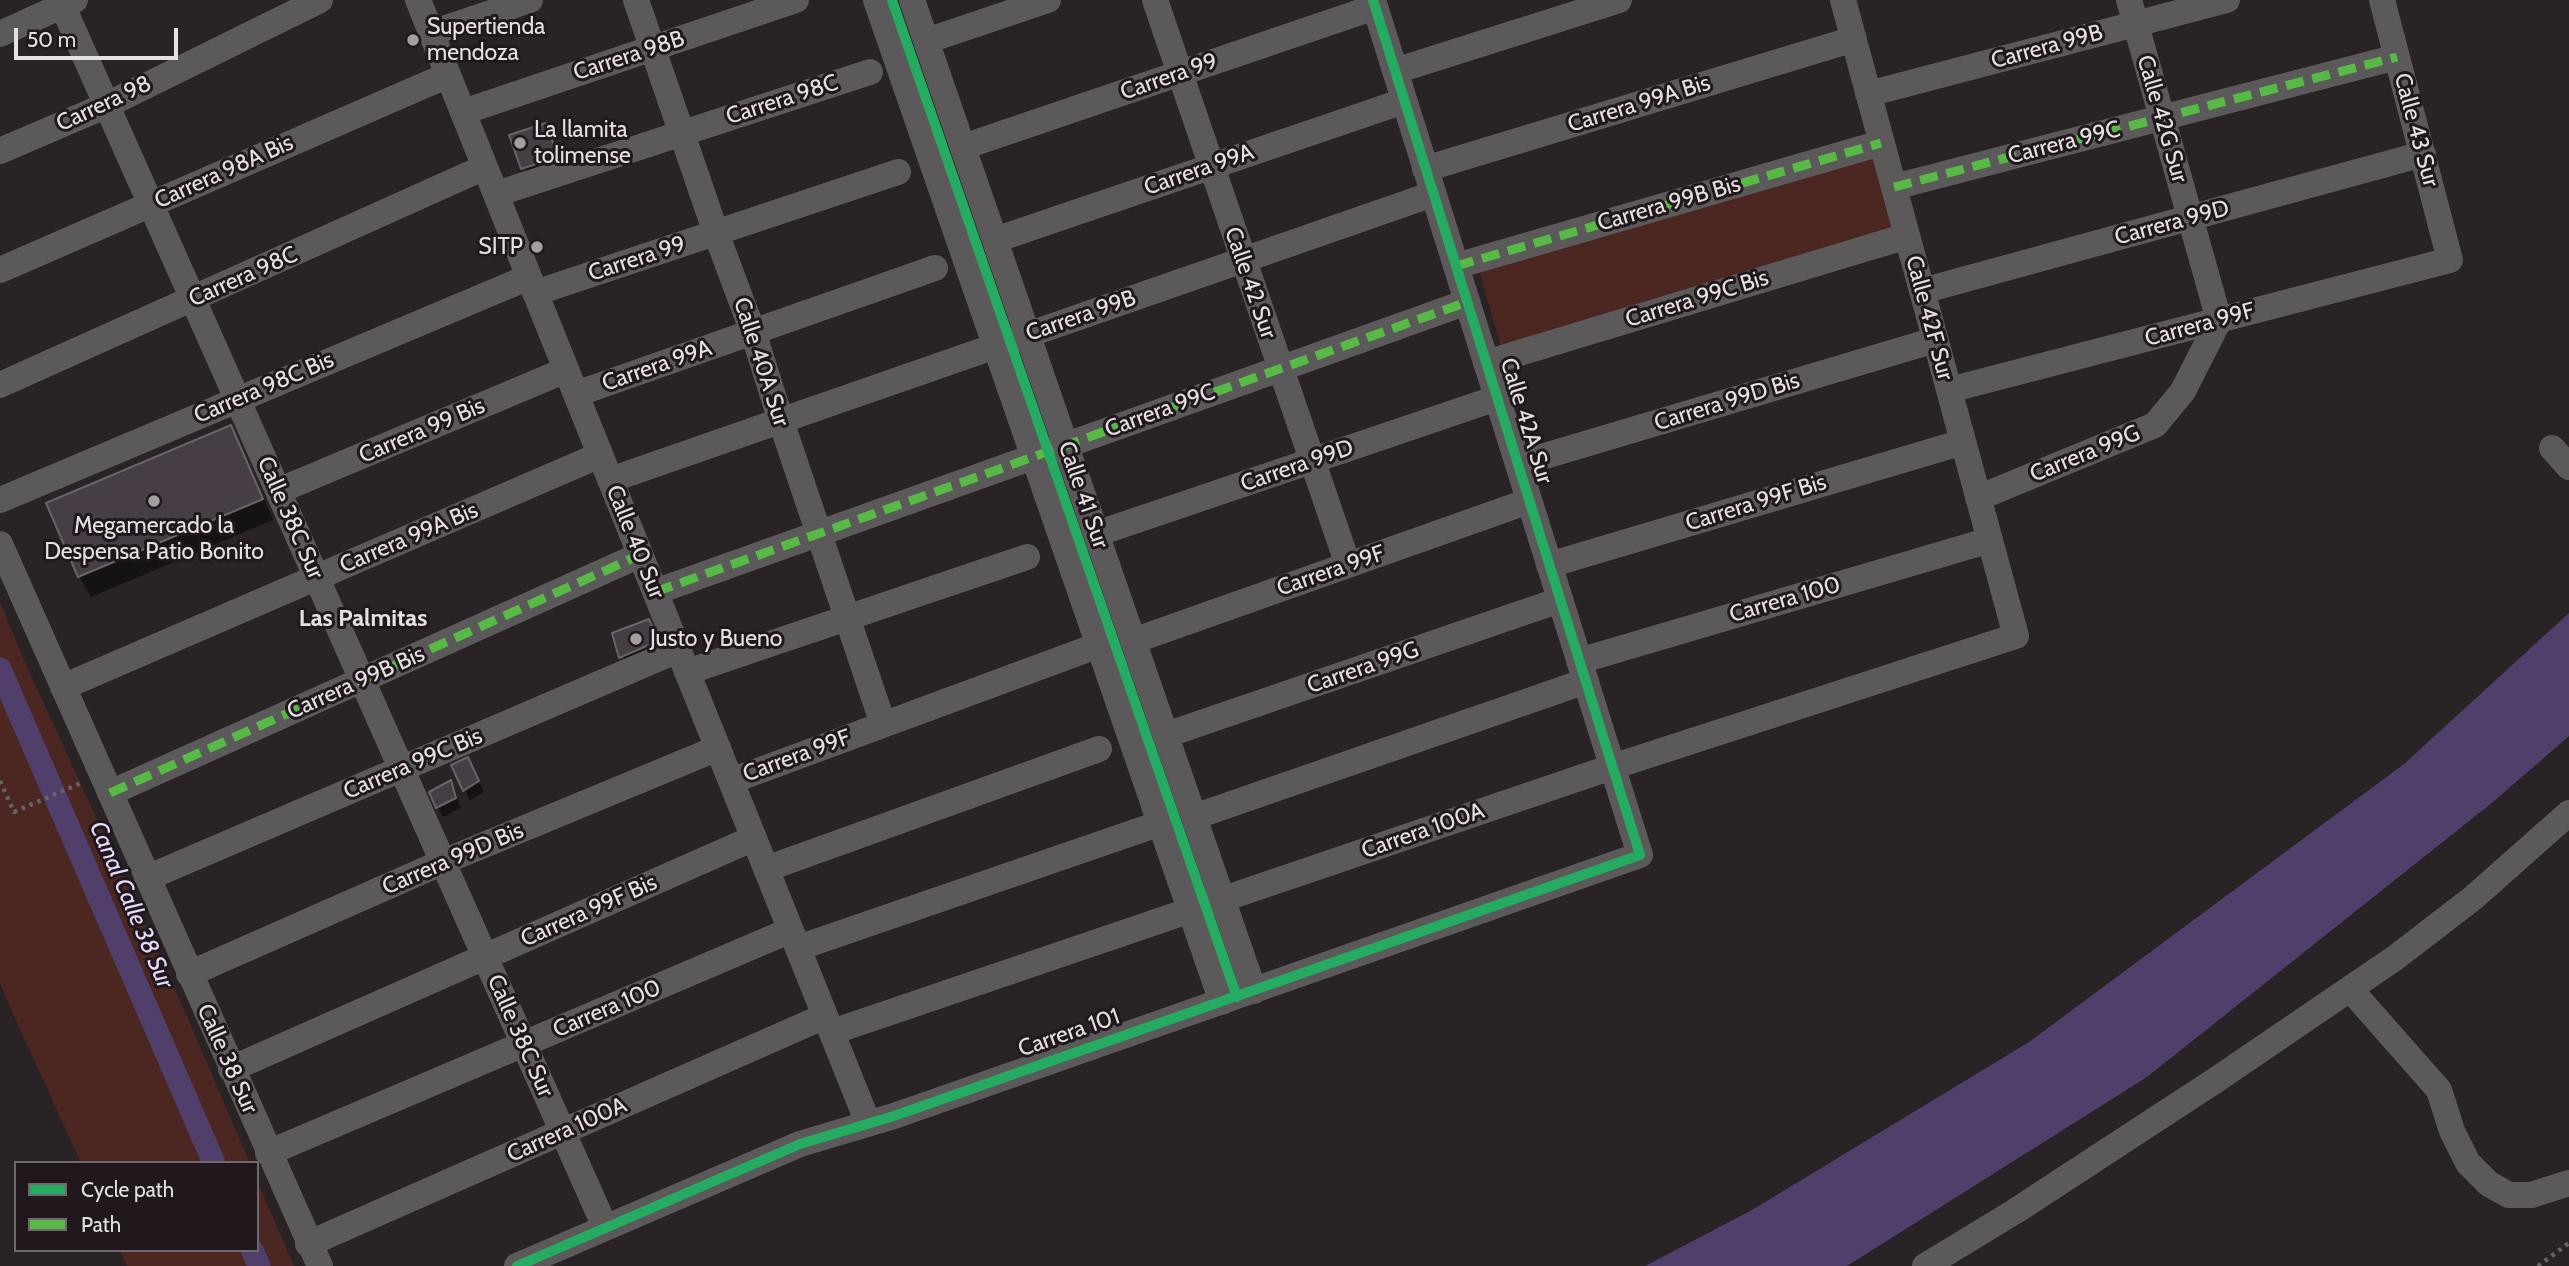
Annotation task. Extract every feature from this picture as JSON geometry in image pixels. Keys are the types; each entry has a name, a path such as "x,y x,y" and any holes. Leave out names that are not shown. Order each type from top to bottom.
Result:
{"street":[{"name":"Carrera 98","path":"0,151 107,105 320,0"},
{"name":"Calle 40 Sur","path":"418,0 869,1123"},
{"path":"431,33 530,0"},
{"name":"Calle 40A Sur","path":"636,0 753,332 780,421 883,724"},
{"name":"Carrera 98B","path":"463,112 796,0"},
{"name":"Calle 41 Sur","path":"876,0 1223,1002"},
{"name":"Calle 41 Sur","path":"912,0 1254,991"},
{"path":"926,41 1048,0"},
{"name":"Calle 42 Sur","path":"1155,0 1310,461 1348,565"},
{"path":"1395,71 1619,0"},
{"name":"Calle 42F Sur","path":"1843,0 2016,636"},
{"name":"Carrera 99B","path":"1868,94 2132,12 2227,0"},
{"name":"Calle 43 Sur","path":"2382,0 2450,260"},
{"name":"Calle 38C Sur","path":"66,2 107,105 605,1227"},
{"path":"0,34 66,2"},
{"name":"Carrera 99","path":"963,147 1374,3"},
{"name":"Calle 42A Sur","path":"1374,3 1640,855"},
{"name":"Calle 42G Sur","path":"2132,12 2219,320"},
{"name":"Carrera 99A Bis","path":"1425,169 1854,39"},
{"name":"Carrera 99C","path":"1894,187 2397,57"},
{"name":"Carrera 98C","path":"496,194 870,72"},
{"name":"Carrera 98A Bis","path":"0,270 448,75"},
{"name":"Carrera 99A","path":"995,240 1404,101"},
{"name":"Carrera 99B Bis","path":"1456,266 1881,143"},
{"name":"Carrera 99D","path":"1922,290 2423,154"},
{"name":"Carrera 98C","path":"0,385 485,167"},
{"name":"Carrera 99","path":"532,285 716,233 898,172"},
{"name":"Carrera 99B","path":"610,480 1433,194"},
{"name":"Carrera 99C Bis","path":"1486,363 1907,236"},
{"name":"Carrera 99F","path":"1949,390 2450,260"},
{"name":"Carrera 99A","path":"571,382 753,332 935,268"},
{"name":"Carrera 98C Bis","path":"0,500 238,400 532,285"},
{"name":"Carrera 99C","path":"655,592 1467,302"},
{"name":"Carrera 99G","path":"1978,498 2155,425 2183,391 2219,320"},
{"name":"Carrera 99D Bis","path":"1518,464 1935,340"},
{"name":"Carrera 99 Bis","path":"278,491 571,382"},
{"name":"Carrera 99D","path":"1096,534 1497,398"},
{"name":"Carrera 99F Bis","path":"1549,565 1963,442"},
{"name":"Carrera 99A Bis","path":"63,687 600,455"},
{"name":"Carrera 99F","path":"1133,641 1529,501"},
{"name":"Carrera 100","path":"1194,817 1583,671 1990,540"},
{"name":"Calle 38 Sur","path":"0,544 314,1255"},
{"name":"Carrera 99B Bis","path":"106,784 362,680 640,555"},
{"path":"683,661 847,617 1027,557"},
{"name":"Carrera 99G","path":"1166,735 1560,600"},
{"name":"Carrera 100A","path":"314,1255 563,1132 829,1024 1190,909 1612,766 2016,636"},
{"name":"Carrera 99F","path":"731,780 1099,645"},
{"name":"Carrera 99C Bis","path":"147,878 402,769 683,661"},
{"name":"Carrera 99D Bis","path":"190,974 443,862 718,748"},
{"path":"766,869 1099,749"},
{"path":"1925,1266 2014,1212 2194,1095 2395,958 2473,898 2569,813"},
{"name":"Carrera 100","path":"268,1153 524,1044 795,939 1161,824"},
{"name":"Carrera 99F Bis","path":"232,1069 754,838"},
{"name":"Carrera 101","path":"517,1266 800,1144 1223,1002 1640,855"},
{"path":"2350,989 2439,1090 2452,1131 2468,1163 2489,1184 2509,1195 2531,1195 2569,1183"}],"path":[{"path":"0,781 14,812 106,784"},
{"path":"2538,1266 2569,1243"}],"shaded area":[{"path":"1872,155 1895,233 1502,350 1479,271"},
{"path":"0,601 249,1161 80,1161 0,983"},
{"path":"2569,613 2569,736 2493,802 2147,1077 1847,1266 1645,1266 1752,1210 2029,1042 2404,764"},
{"path":"259,1186 294,1266 127,1266 121,1252 259,1252"}],"building":[{"path":"546,123 558,157 521,169 509,135"},
{"name":"Megamercado la Despensa Patio Bonito","path":"231,425 263,499 78,577 46,503"},
{"name":"Justo y Bueno","path":"649,619 658,641 619,658 612,633"},
{"path":"468,757 479,781 463,791 451,765"},
{"path":"451,780 456,798 436,808 429,792"}],"waterway":[{"name":"Canal Calle 38 Sur","path":"0,669 213,1161"},
{"name":"Canal Calle 38 Sur","path":"253,1252 259,1266"}],"marked path":[{"path":"1894,187 2397,57"},
{"path":"1456,266 1881,143"},
{"path":"655,592 1467,302"},
{"path":"110,793 640,555"}],"cycle path":[{"path":"892,0 1237,997"},
{"path":"517,1266 800,1144 894,1116 1640,855 1373,0"}],"place":[{"name":"Supertienda mendoza","path":"413,40"},
{"name":"La llamita tolimense","path":"520,143"},
{"name":"SITP","path":"537,247"},
{"name":"Megamercado la Despensa Patio Bonito","path":"154,501"},
{"name":"Justo y Bueno","path":"636,639"}],"district":[{"name":"Las Palmitas","path":"363,619"}]}
